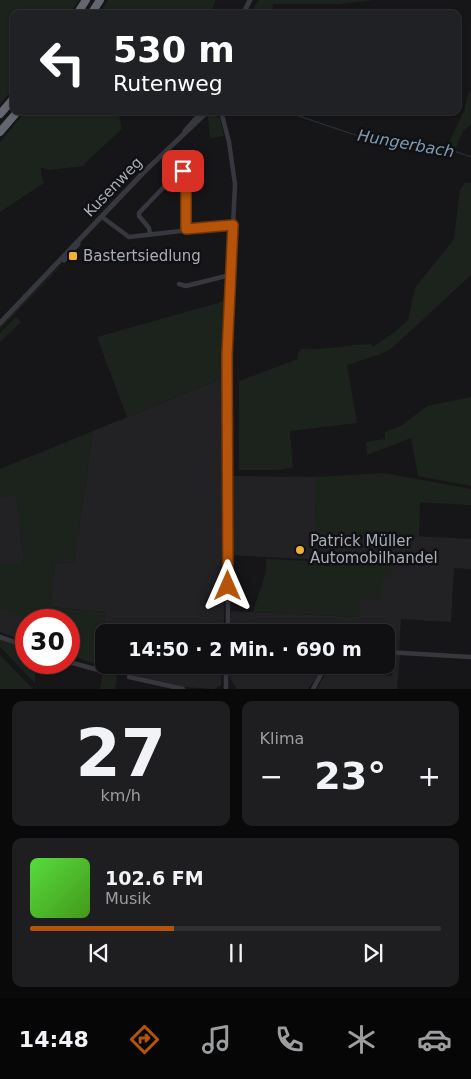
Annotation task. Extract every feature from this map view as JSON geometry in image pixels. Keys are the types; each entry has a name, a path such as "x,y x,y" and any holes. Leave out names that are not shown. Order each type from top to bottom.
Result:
{"highway":[{"path":"0,114 10,103"},
{"path":"0,132 15,115"}],"street":[{"name":"Kusenweg","path":"0,323 200,115"},
{"name":"Kusenweg","path":"182,135 204,115"},
{"path":"222,115 234,176 227,355 228,624"},
{"path":"183,171 186,164 196,163"},
{"path":"150,234 149,228 139,216 139,213 178,171 183,171"},
{"path":"183,171 186,175 186,229"},
{"path":"102,217 127,237 233,225"},
{"path":"179,284 186,286 230,275"},
{"path":"0,637 15,642"},
{"path":"395,653 471,657"},
{"path":"80,665 95,669"},
{"path":"226,674 226,689"},
{"path":"313,689 321,674"},
{"path":"129,677 183,689"}],"shaded area":[{"path":"0,0 79,0 72,10 10,10 10,93 0,104"},
{"path":"108,0 216,0 212,10 102,10"},
{"path":"259,0 374,0 339,4 273,4 272,10 252,10"},
{"path":"470,88 471,124 463,131 455,150 447,147 464,111"},
{"path":"23,115 120,115 119,116 122,129 84,164 85,166 48,170 41,167 44,183 0,212 0,142"},
{"path":"215,115 220,119 224,136 210,138 208,116"},
{"path":"465,183 471,183 471,275 392,348 381,354 347,365 357,423 290,431 293,468 239,470 239,381 298,359 298,353 301,349 371,344 373,347 396,331 408,320 415,288 454,239 460,189"},
{"path":"60,267 0,329 0,326"},
{"path":"225,301 223,378 127,417 97,337"},
{"path":"16,317 21,322 0,342 0,333"},
{"path":"223,378 224,624 104,624 105,612 51,607 54,562 74,563 93,431"},
{"path":"471,397 471,486 418,476 411,438 367,455 366,442 385,439 385,432 401,426 427,406"},
{"path":"93,431 74,563 54,562 51,607 73,609 15,609 15,614 0,608 0,564 24,564 17,495 0,498 0,469"},
{"path":"384,473 471,489 471,505 420,502 419,537 315,531 316,477"},
{"path":"230,477 316,477 315,531 471,539 471,569 454,568 451,622 401,619 399,650 395,650 395,624 230,624 231,611 358,617 359,599 383,577 392,577 392,564 231,555"},
{"path":"17,495 24,564 0,564 0,498"},
{"path":"266,559 392,565 392,577 383,577 382,600 359,599 358,617 253,612 266,572"},
{"path":"0,608 15,614 15,638 0,632"},
{"path":"80,610 105,612 104,624 95,624 95,664 80,659"},
{"path":"0,639 15,645 15,662 0,647"},
{"path":"0,655 15,670 15,674 18,674 33,689 0,689"},
{"path":"395,655 400,655 397,689 317,689 325,674 392,676 392,674 395,674"},
{"path":"26,674 35,674 35,683"},
{"path":"103,674 117,676 115,689 100,689"},
{"path":"129,674 222,674 221,685 214,689 163,684"},
{"path":"229,674 318,674 308,689 237,689"}],"waterway":[{"name":"Hungerbach","path":"296,115 373,141 446,148 471,157"}],"place":[{"name":"Bastertsiedlung","path":"73,256"},
{"name":"Patrick Müller Automobilhandel","path":"300,550"}],"route":[{"path":"183,171 186,175 186,229 233,225 227,333 228,586"}]}
